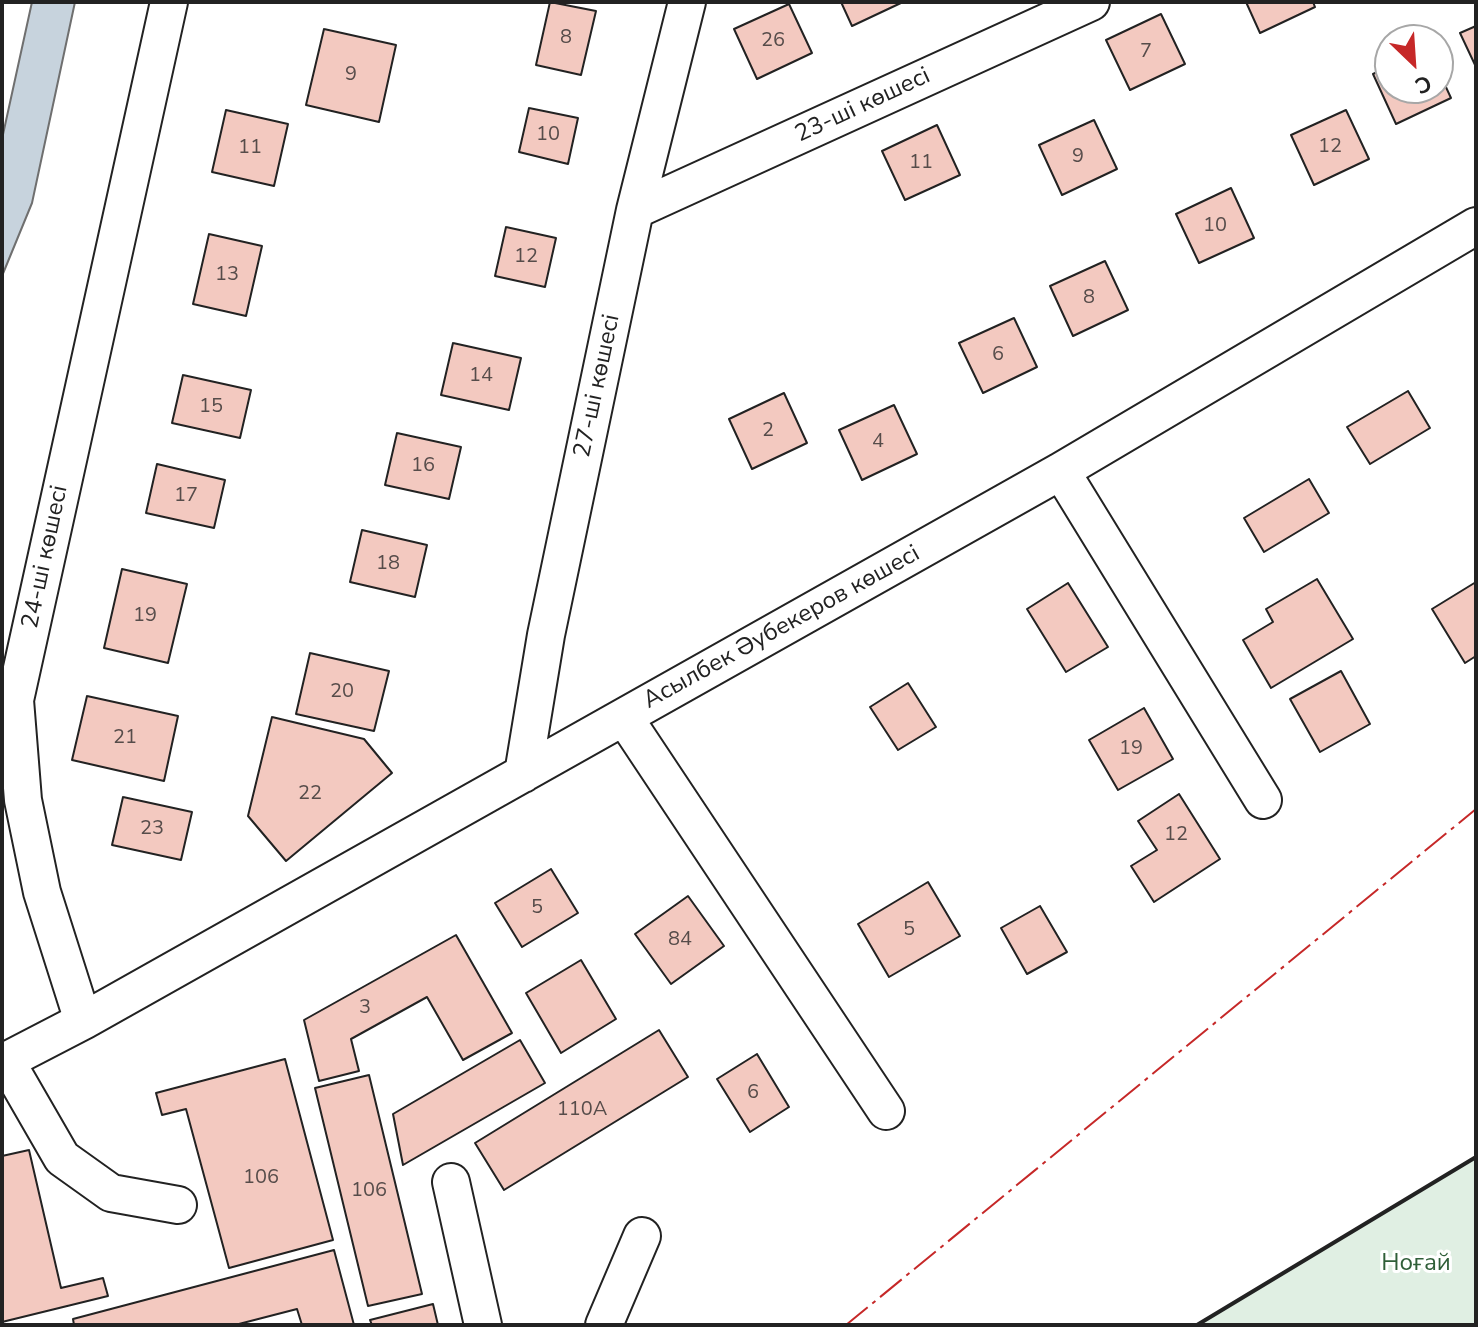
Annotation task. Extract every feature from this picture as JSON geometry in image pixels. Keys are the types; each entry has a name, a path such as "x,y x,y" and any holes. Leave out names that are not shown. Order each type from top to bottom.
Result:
{"street":[{"name":"24-ші көшесі","path":"83,1021 42,892 23,800 15,700 169,2"},
{"name":"27-ші көшесі","path":"523,774 546,635 635,210 687,2"},
{"name":"23-ші көшесі","path":"635,210 1091,2"},
{"name":"Асылбек Әубекеров көшесі","path":"83,1021 1061,471 1474,233"},
{"path":"1061,471 1263,800"},
{"path":"624,717 886,1111"},
{"path":"83,1021 4,1062 62,1158 111,1193 178,1205"},
{"path":"451,1182 483,1325"},
{"path":"604,1325 642,1236"}],"green space":[{"name":"Ноғай","path":"1476,1157 1476,1325 1197,1325"}],"shaded area":[{"path":"32,2 75,2 32,203 2,276 2,139"}],"building":[{"path":"550,2 596,11 581,75 536,65"},
{"path":"841,2 903,2 852,26"},
{"path":"1246,2 1313,2 1315,7 1260,33"},
{"path":"789,4 812,53 757,79 734,29"},
{"path":"1161,14 1185,64 1130,90 1106,40"},
{"path":"1476,26 1476,67 1460,33"},
{"path":"324,29 396,45 379,122 306,105"},
{"path":"1387,104 1438,104 1396,124"},
{"path":"529,108 578,118 568,164 519,152"},
{"path":"226,110 288,124 274,186 212,172"},
{"path":"1346,110 1369,159 1314,185 1291,135"},
{"path":"1094,120 1117,169 1062,195 1039,145"},
{"path":"937,125 960,175 905,200 882,151"},
{"path":"1231,188 1254,238 1199,263 1176,214"},
{"path":"506,227 556,238 545,287 495,276"},
{"path":"209,234 262,246 246,316 193,304"},
{"path":"1105,261 1128,310 1073,336 1050,286"},
{"path":"1014,318 1037,367 983,393 959,343"},
{"path":"453,343 521,358 509,410 441,395"},
{"path":"183,375 251,390 240,438 172,423"},
{"path":"1408,391 1430,428 1370,464 1347,427"},
{"path":"784,393 807,443 752,469 729,419"},
{"path":"894,405 917,454 862,480 839,430"},
{"path":"397,433 461,447 449,499 385,485"},
{"path":"157,464 225,480 214,528 146,513"},
{"path":"1309,479 1329,513 1264,552 1244,518"},
{"path":"362,530 427,545 415,597 350,582"},
{"path":"122,569 187,584 168,663 104,648"},
{"path":"1317,579 1353,639 1271,688 1243,640 1273,622 1266,609"},
{"path":"1476,582 1476,656 1465,663 1432,609"},
{"path":"1068,583 1108,647 1066,672 1027,609"},
{"path":"310,653 389,671 374,731 296,714"},
{"path":"1341,671 1370,724 1320,752 1290,699"},
{"path":"908,683 936,727 898,750 870,707"},
{"path":"87,696 178,716 164,781 72,760"},
{"path":"1144,708 1173,759 1118,790 1089,740"},
{"path":"272,717 364,739 392,773 286,861 248,816"},
{"path":"1179,794 1220,859 1154,902 1131,866 1157,850 1138,821"},
{"path":"123,797 192,812 181,860 112,845"},
{"path":"551,869 578,913 522,947 495,903"},
{"path":"928,882 960,936 889,977 858,924"},
{"path":"688,896 724,946 671,984 635,934"},
{"path":"1040,906 1067,952 1027,974 1001,928"},
{"path":"456,935 512,1033 463,1060 427,997 351,1039 359,1071 319,1081 304,1020"},
{"path":"581,960 616,1019 561,1053 526,993"},
{"path":"659,1030 688,1077 504,1190 475,1143"},
{"path":"520,1040 545,1083 403,1165 393,1114"},
{"path":"757,1054 789,1107 750,1132 717,1079"},
{"path":"285,1059 333,1240 229,1268 186,1109 162,1115 156,1093"},
{"path":"369,1075 422,1294 368,1306 315,1088"},
{"path":"29,1150 61,1288 103,1278 108,1296 2,1322 2,1156"},
{"path":"334,1250 354,1325 302,1325 297,1309 235,1325 74,1325 73,1319"},
{"path":"433,1304 438,1325 372,1325 370,1320"}],"wall":[{"path":"1197,1325 1476,1157"}],"power":[{"path":"846,1325 1476,809"}]}
